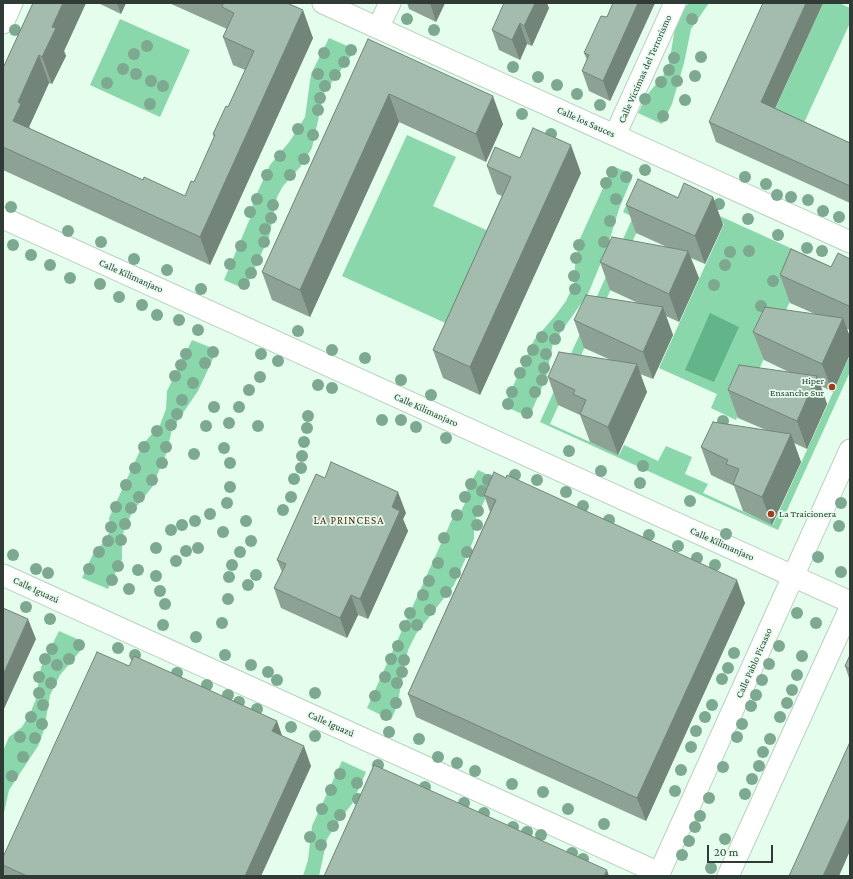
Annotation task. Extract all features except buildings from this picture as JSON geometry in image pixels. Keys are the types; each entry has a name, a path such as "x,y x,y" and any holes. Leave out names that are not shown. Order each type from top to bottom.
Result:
{"street":[{"path":"3,23 12,3"},
{"name":"Calle los Sauces","path":"323,3 850,242"},
{"path":"378,28 390,3"},
{"name":"Calle Víctimas del Terrorismo","path":"615,135 675,3"},
{"name":"Calle Kilimanjaro","path":"3,218 850,602"},
{"name":"Calle Pablo Picasso","path":"659,875 850,450"},
{"name":"Calle Iguazú","path":"3,575 659,875"},
{"path":"728,876 850,608"}],"shaded area":[{"path":"689,3 709,3 691,29 684,63 672,104 662,124 638,113 647,95 663,76 669,64 675,28 683,9"},
{"path":"823,3 839,3 850,8 850,23 802,127 773,114"},
{"path":"120,19 190,50 160,117 90,85"},
{"path":"329,38 354,49 351,56 324,93 312,148 301,166 283,186 277,197 269,237 245,289 224,280 251,216 253,202 270,165 290,141 305,117 311,74"},
{"path":"407,135 456,157 433,206 495,234 452,326 342,276"},
{"path":"613,166 633,175 619,209 607,248 588,294 553,343 546,378 529,417 504,406 534,340 566,301 574,284 579,241"},
{"path":"637,182 648,186 649,184 850,275 801,277 736,420 711,408 717,394 659,368 724,224 682,205 648,207 550,424 619,455 624,445 658,461 666,446 692,457 685,474 708,484 703,493 773,525 850,355 850,372 778,530 540,422 633,217 623,212"},
{"path":"710,313 739,327 714,382 685,370"},
{"path":"192,340 217,350 198,391 172,429 167,452 152,487 133,511 124,529 122,559 108,589 82,578 94,552 102,544 109,533 109,518 143,444 160,425 166,409 167,391"},
{"path":"478,470 495,478 474,523 474,539 454,585 416,634 408,650 397,706 391,720 367,708 453,517 460,513 465,503 468,487"},
{"path":"59,631 84,642 81,650 60,675 50,695 44,730 38,746 9,790 3,817 3,751 9,737 22,727 30,714 36,699 41,667"},
{"path":"342,761 366,772 352,804 327,839 319,876 303,876 308,860 312,826"}],"place":[{"name":"Hiper Ensanche Sur","path":"832,387"},
{"name":"La Traicionera","path":"771,514"}],"district":[{"name":"LA PRINCESA","path":"349,521"}]}
